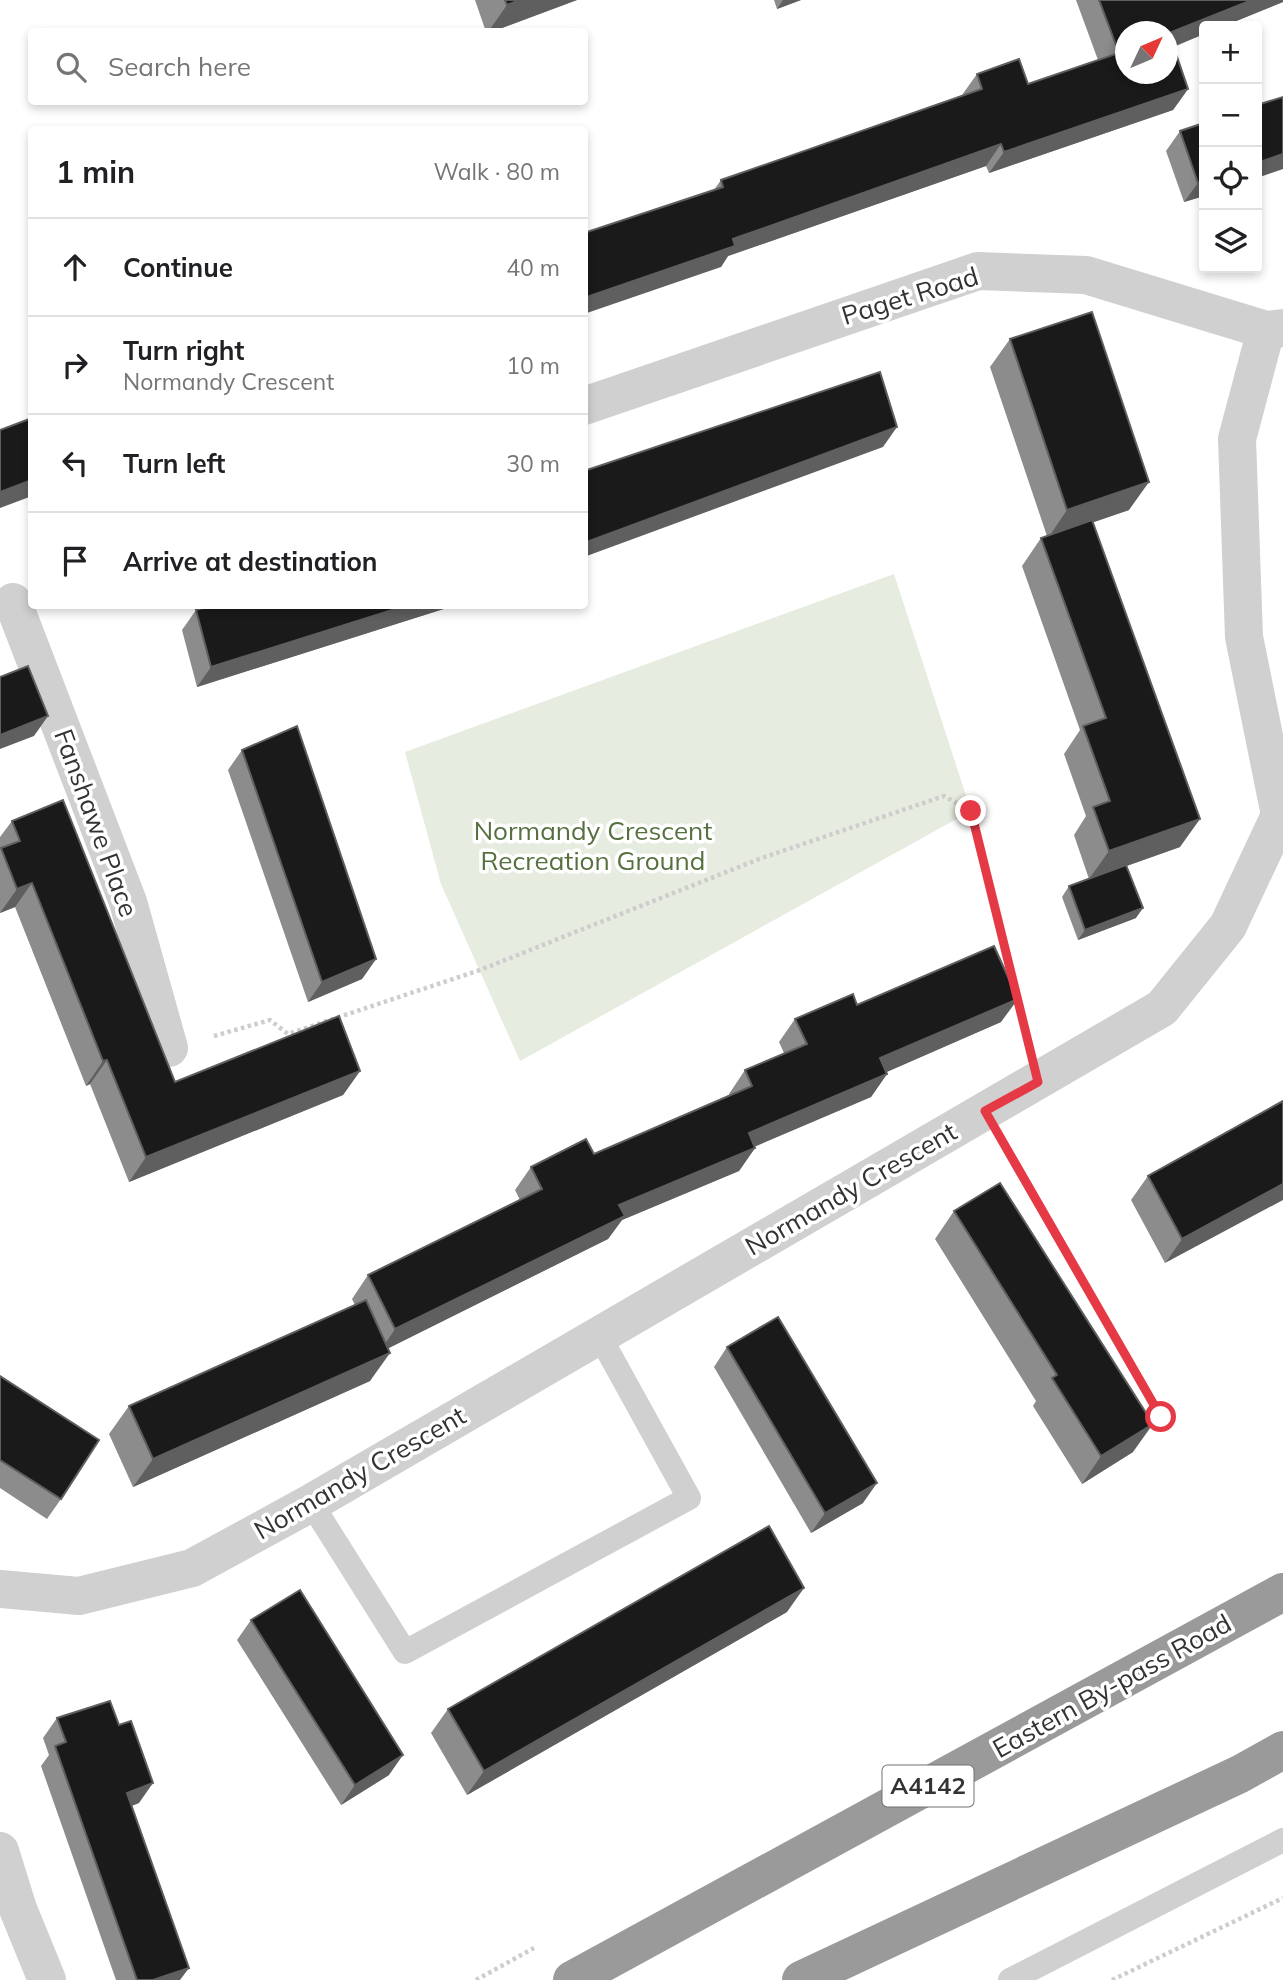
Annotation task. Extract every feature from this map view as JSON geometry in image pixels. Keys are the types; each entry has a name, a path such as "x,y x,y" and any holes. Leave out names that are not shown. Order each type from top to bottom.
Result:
{"highway":[{"name":"Eastern By-pass Road","path":"572,1980 1283,1592"},
{"path":"801,1980 1240,1773 1283,1750"}],"street":[{"name":"Paget Road","path":"588,405 978,271 1086,275 1274,329"},
{"name":"Normandy Crescent","path":"1,1593 79,1596 192,1567 311,1503 1162,1008 1228,926 1281,816 1244,637 1237,439 1274,329"},
{"name":"Fanshawe Place","path":"15,601 128,902 169,1048"},
{"path":"0,1852 18,1909 47,1980"}],"lane":[{"path":"311,1503 405,1652 689,1498 599,1335"},
{"path":"1010,1980 1283,1840"}],"path":[{"path":"169,1048 270,1020 288,1034 301,1030 480,970 759,859 944,796 971,811 1038,1082"},
{"path":"985,1111 1161,1417"},
{"path":"1112,1980 1283,1898"}],"green space":[{"name":"Normandy Crescent Recreation Ground","path":"894,574 971,811 520,1061 441,884 405,752"}],"building":[{"path":"505,0 520,0 507,5"},
{"path":"1099,0 1252,0 1178,29 1178,21 1115,21 1115,42"},
{"path":"1115,54 1115,84 1178,84 1178,60 1188,89 1004,152 1001,144 733,239 735,246 588,297 588,232 723,187 721,180 982,89 977,74 1019,59 1028,84"},
{"path":"1283,97 1283,154 1262,161 1262,147 1262,103"},
{"path":"1199,125 1198,183 1180,131"},
{"path":"1092,312 1149,482 1067,510 1010,339"},
{"path":"880,372 897,427 588,542 588,470"},
{"path":"28,420 28,482 0,492 0,430"},
{"path":"1092,520 1200,819 1109,851 1093,807 1110,801 1083,726 1106,718 1041,538"},
{"path":"200,609 395,609 211,667 196,610"},
{"path":"28,666 48,716 0,735 0,677"},
{"path":"297,726 376,959 322,982 242,750"},
{"path":"63,800 175,1082 339,1016 360,1071 146,1157 107,1060 103,1061 32,883 17,889 1,848 20,841 12,821"},
{"path":"1126,865 1143,908 1085,930 1069,886"},
{"path":"994,946 1018,999 880,1058 887,1074 749,1133 755,1148 619,1205 625,1216 395,1329 368,1275 542,1189 531,1167 586,1139 594,1154 752,1086 745,1070 807,1044 795,1019 853,994 857,1005"},
{"path":"1283,1101 1283,1184 1182,1239 1148,1176"},
{"path":"1000,1183 1153,1424 1101,1456 1052,1378 1057,1375 954,1211"},
{"path":"366,1300 390,1353 153,1459 129,1406"},
{"path":"778,1317 877,1483 825,1513 727,1347"},
{"path":"0,1376 99,1440 61,1499 0,1460"},
{"path":"769,1526 804,1588 484,1771 448,1709"},
{"path":"300,1590 403,1755 355,1785 251,1620"},
{"path":"110,1701 119,1725 131,1721 153,1783 127,1793 189,1968 153,1980 137,1980 55,1746 66,1742 57,1718"}],"route":[{"path":"971,811 1038,1082 985,1111 1161,1417"}]}
